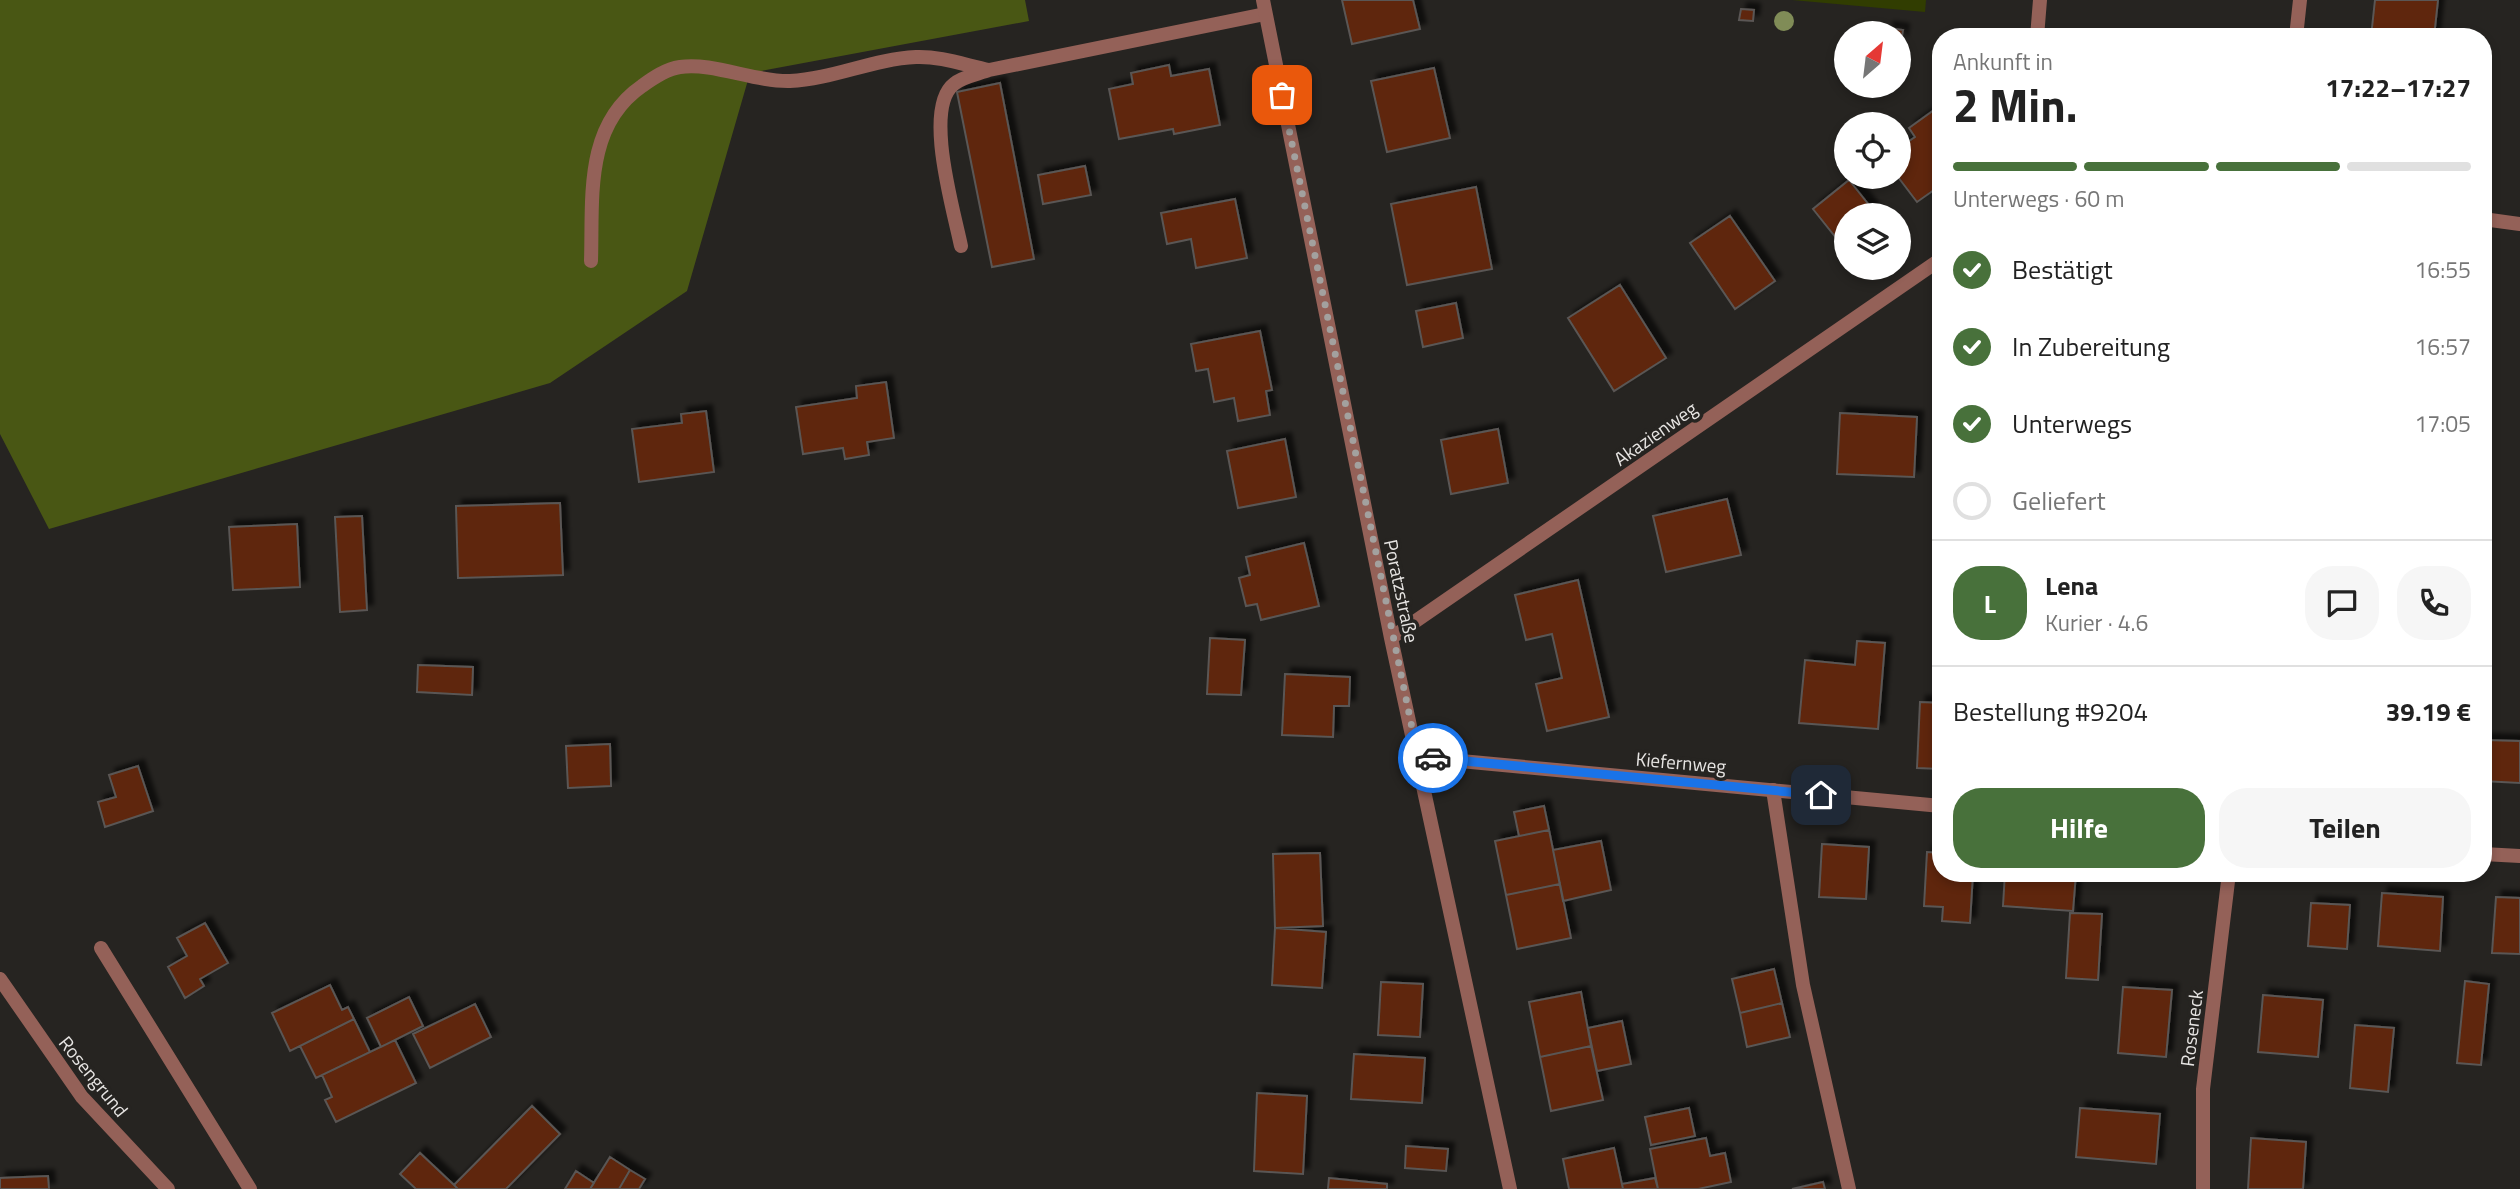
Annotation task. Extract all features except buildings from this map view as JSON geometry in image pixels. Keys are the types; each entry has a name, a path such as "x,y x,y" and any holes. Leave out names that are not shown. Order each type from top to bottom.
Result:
{"street":[{"path":"2038,28 2040,0"},
{"path":"2297,28 2300,0"},
{"path":"961,246 939,128 942,105 953,85 989,70 1264,7"},
{"name":"Poratzstraße","path":"1264,7 1391,638 1510,1189"},
{"path":"591,261 594,176 603,131 631,94 656,76 679,67 699,67 760,79 791,81 918,57 989,70"},
{"path":"2492,220 2520,224"},
{"name":"Akazienweg","path":"1391,638 1932,265"},
{"name":"Kiefernweg","path":"1418,757 1932,805"},
{"path":"1773,790 1803,985 1849,1189"},
{"path":"2492,854 2520,856"},
{"name":"Roseneck","path":"2203,1189 2203,1089 2228,882"},
{"path":"101,948 250,1189"},
{"name":"Rosengrund","path":"0,979 82,1097 168,1189"}],"green space":[{"path":"0,0 1025,0 1029,21 750,73 687,291 550,383 49,529 0,434"},
{"path":"1792,0 1926,0 1925,12"}],"way so far":[{"path":"1282,95 1391,638 1418,757 1433,758"}],"route":[{"path":"1433,758 1821,795"}]}
